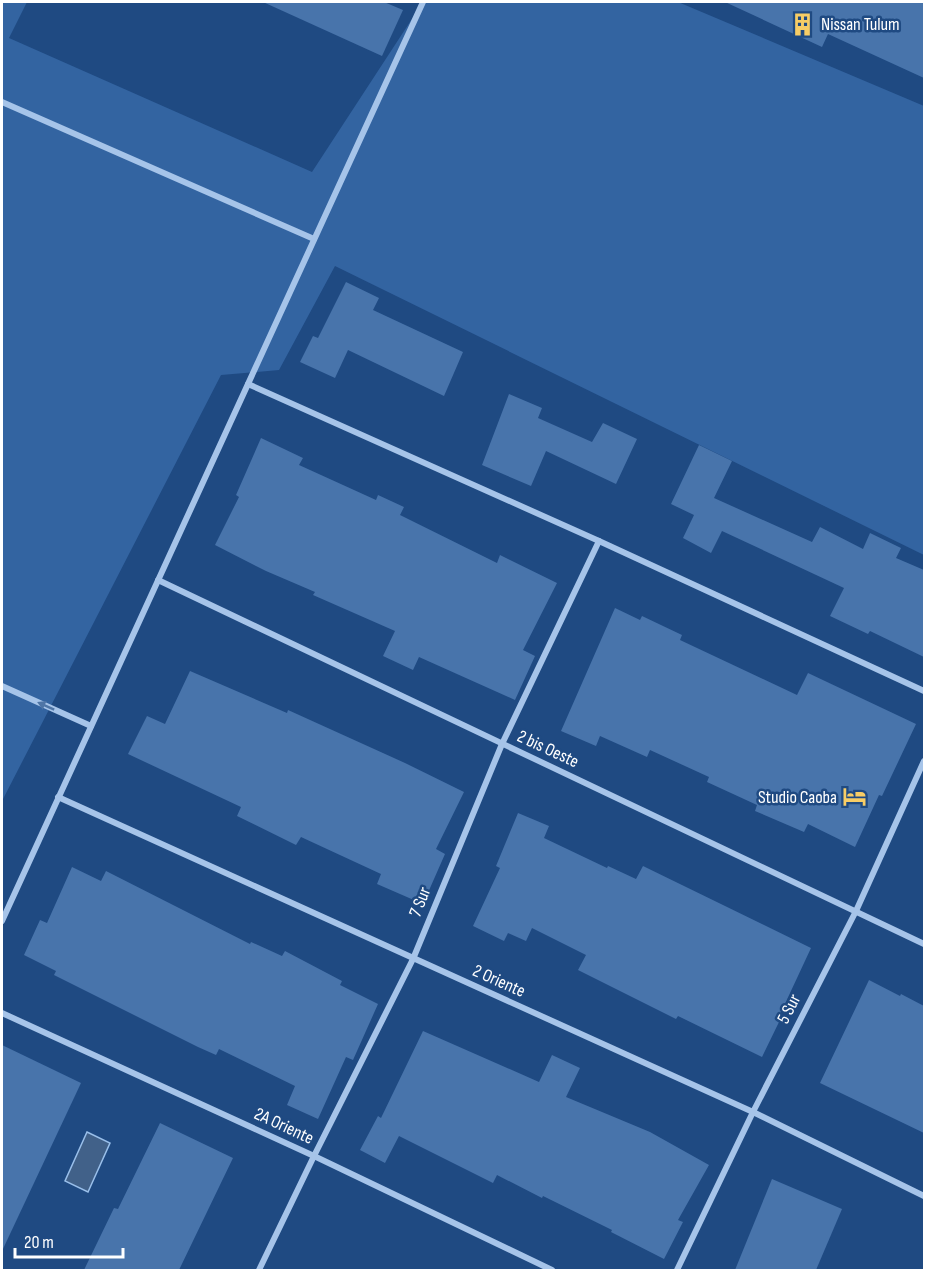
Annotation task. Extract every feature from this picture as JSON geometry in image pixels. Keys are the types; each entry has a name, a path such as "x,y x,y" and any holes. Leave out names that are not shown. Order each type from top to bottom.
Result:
{"street":[{"path":"2,921 423,2"},
{"path":"2,102 314,239"},
{"path":"248,384 599,541 924,691"},
{"name":"7 Sur","path":"259,1270 413,959 502,744 599,541"},
{"name":"2 bis Oeste","path":"158,580 924,944"},
{"path":"2,686 91,726"},
{"name":"5 Sur","path":"677,1270 753,1112 856,911 924,761"},
{"name":"2 Oriente","path":"58,797 753,1112 924,1196"},
{"name":"2A Oriente","path":"2,1013 314,1156 552,1270"}],"shaded area":[{"path":"2,2 27,2 9,38 312,172 423,2 678,2 924,106 924,555 335,266 279,370 221,375 2,801"},
{"path":"87,1132 110,1143 88,1192 65,1181"}],"building":[{"path":"263,2 384,2 403,10 382,56"},
{"path":"725,2 924,2 924,78 828,34 822,47"},
{"path":"346,282 379,298 373,310 463,352 444,396 348,350 335,378 300,362 313,336 318,338"},
{"path":"509,394 542,408 538,418 592,442 603,423 637,439 616,484 546,451 531,486 482,465"},
{"path":"261,438 303,458 299,465 376,500 378,495 404,507 400,515 497,563 500,555 557,583 523,650 535,656 515,700 419,657 413,670 383,656 395,631 313,595 315,592 266,571 215,545 239,497 236,495"},
{"path":"699,445 732,461 714,498 812,542 820,527 863,549 870,533 901,548 896,558 924,570 924,657 870,631 868,634 830,616 844,588 722,531 711,553 683,538 694,515 671,504"},
{"path":"615,608 640,620 642,616 682,635 680,640 797,695 808,673 916,724 855,847 808,824 804,832 755,811 757,805 707,782 709,777 650,750 647,757 600,736 596,746 561,731"},
{"path":"190,671 287,713 288,710 464,792 436,849 445,854 423,904 377,884 381,874 301,837 296,845 237,816 241,807 128,754 147,716 165,724"},
{"path":"518,813 549,826 544,838 607,868 608,866 636,879 643,866 811,948 762,1057 678,1016 676,1019 578,970 586,955 532,928 526,941 508,933 504,941 473,926 500,868 496,866"},
{"path":"72,867 101,881 106,871 250,944 251,942 282,956 285,951 342,981 340,985 378,1004 353,1060 346,1057 318,1119 287,1105 295,1086 219,1049 216,1055 198,1047 54,975 56,971 24,955 40,920 47,923"},
{"path":"869,980 924,1006 924,1133 820,1083"},
{"path":"423,1031 539,1082 552,1055 580,1068 566,1097 650,1132 709,1165 678,1220 683,1222 664,1259 543,1196 542,1198 497,1175 493,1183 399,1136 385,1163 360,1150 378,1116 381,1118"},
{"path":"2,1045 81,1083 2,1251"},
{"path":"160,1123 233,1158 179,1270 84,1270 114,1208 118,1209"},
{"path":"772,1179 842,1209 816,1270 735,1270"}],"place":[{"name":"Nissan Tulum","path":"803,24"},
{"name":"Studio Caoba","path":"855,797"}]}
